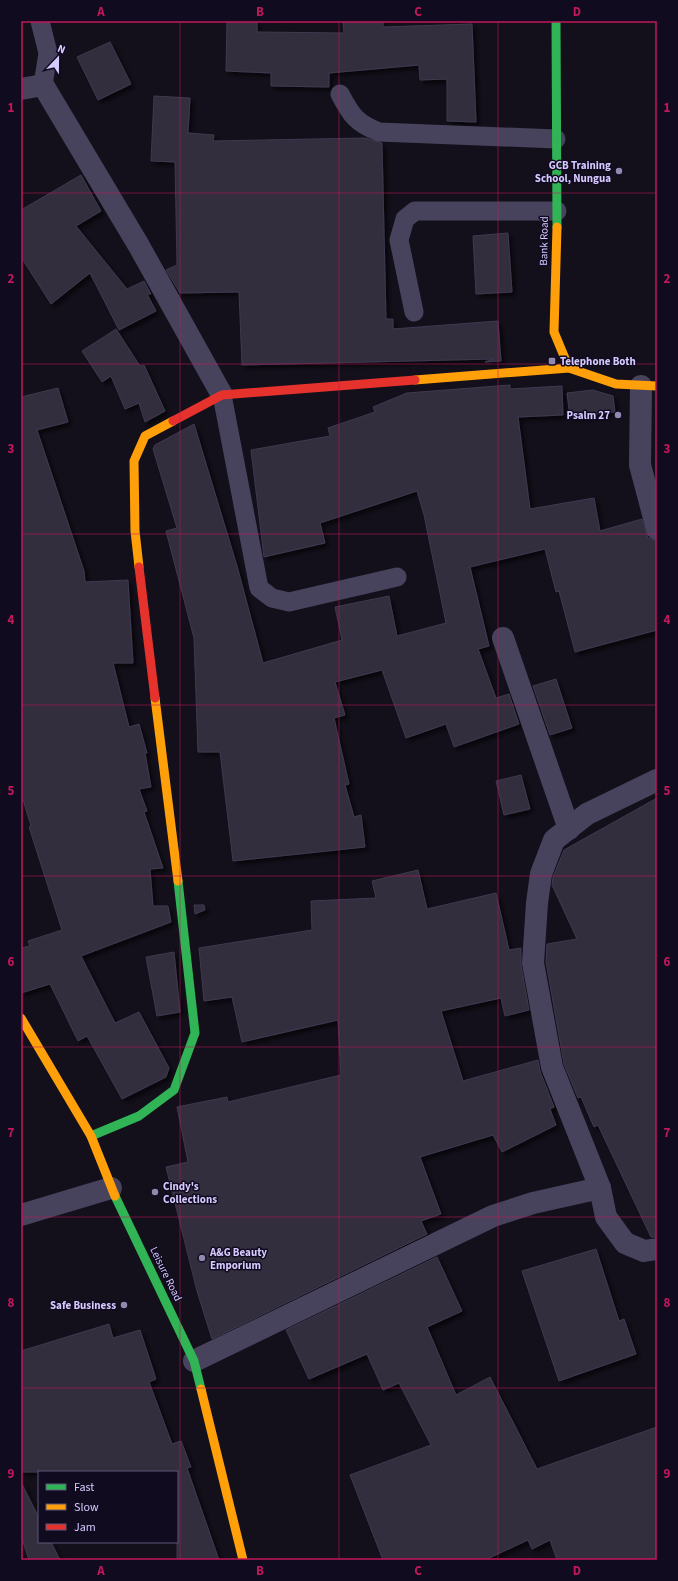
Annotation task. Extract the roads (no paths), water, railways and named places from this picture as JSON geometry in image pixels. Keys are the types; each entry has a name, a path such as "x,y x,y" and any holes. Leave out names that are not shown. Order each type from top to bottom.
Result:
{"street":[{"name":"Bank Road","path":"556,21 557,211 554,332 569,368"},
{"path":"21,89 43,85 139,246 222,395"},
{"path":"92,1136 139,1116 174,1090 194,1033 187,954 135,531 134,460 144,436 222,395 569,368 616,384 649,386 640,465 657,529"},
{"path":"503,638 569,829"},
{"path":"657,780 587,814 554,840 541,874 537,903 533,964 552,1067 600,1188 606,1217 625,1243 644,1251 657,1249"},
{"name":"Leisure Road","path":"21,1018 92,1136 111,1188 194,1361 243,1560"},
{"path":"21,1215 111,1188"},
{"path":"194,1361 493,1216 533,1203 600,1188"}],"lane":[{"path":"40,21 48,53 43,85"},
{"path":"340,94 351,116 362,126 379,132 556,139"},
{"path":"414,312 399,240 405,219 415,211 557,211"},
{"path":"222,395 259,588 272,598 289,602 397,576"}],"place":[{"name":"GCB Training School, Nungua","path":"619,171"},
{"name":"Telephone Both","path":"552,361"},
{"name":"Psalm 27","path":"618,415"},
{"name":"Cindy's Collections","path":"155,1192"},
{"name":"A&G Beauty Emporium","path":"202,1258"},
{"name":"Safe Business","path":"124,1305"}]}
